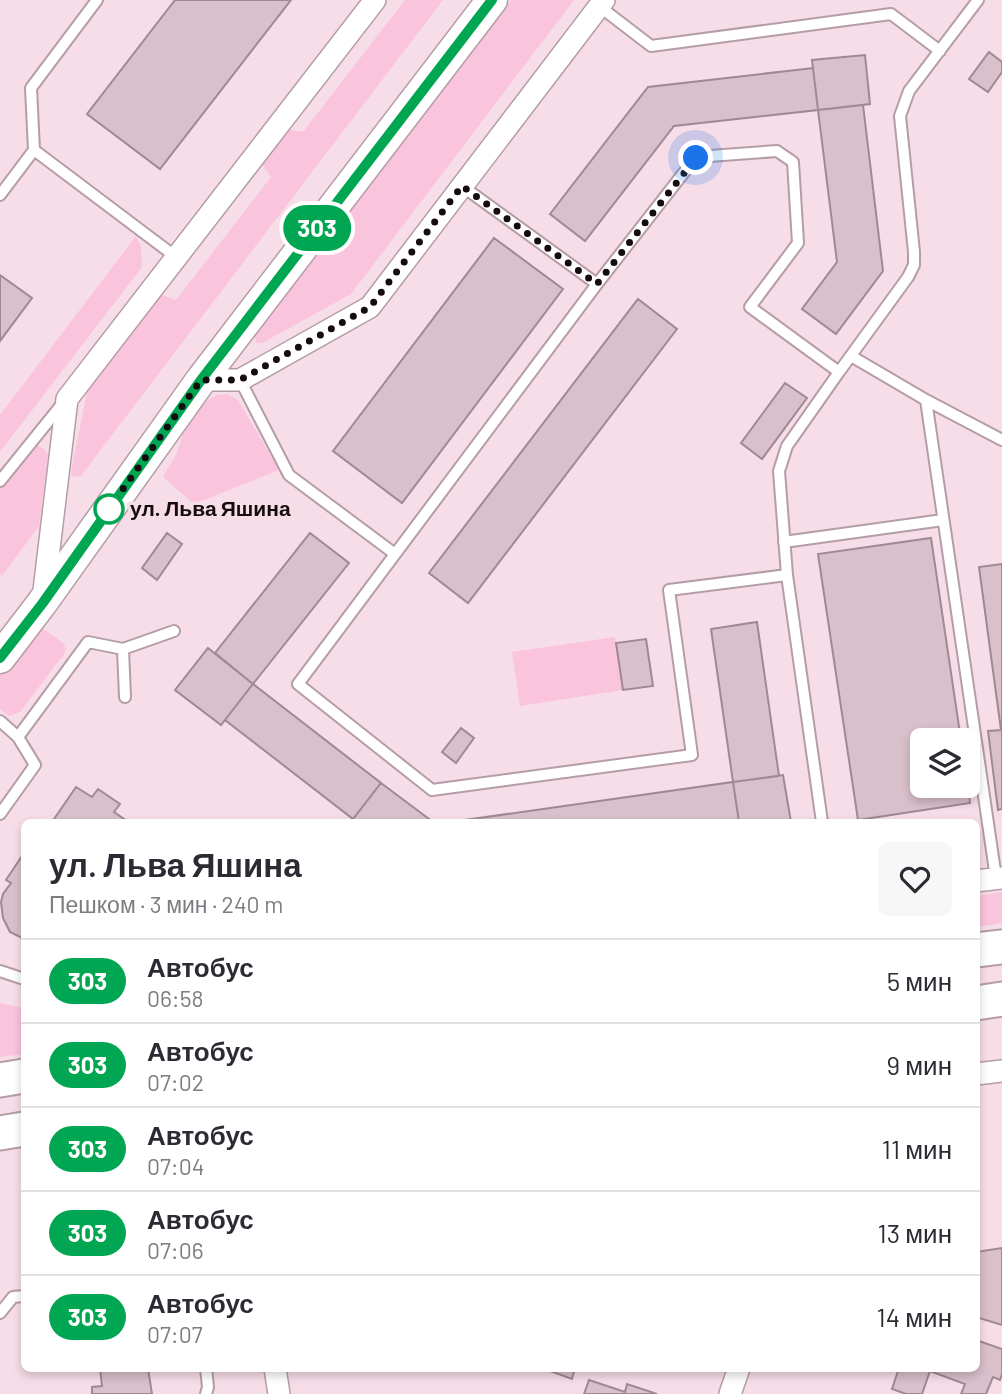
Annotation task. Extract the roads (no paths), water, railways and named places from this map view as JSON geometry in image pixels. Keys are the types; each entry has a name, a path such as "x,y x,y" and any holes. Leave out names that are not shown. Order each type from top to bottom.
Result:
{"main road":[{"path":"0,658 42,604 201,380 492,0"},
{"path":"980,950 1002,947"},
{"path":"980,1002 1002,999"},
{"path":"0,1080 21,1076"},
{"path":"0,1133 21,1130"}],"street":[{"path":"42,604 67,399 375,0"},
{"path":"201,380 240,380 370,307 601,3"},
{"path":"980,1073 1002,1070"},
{"path":"276,1372 279,1394"},
{"path":"730,1394 738,1372"}],"lane":[{"path":"0,195 34,150 31,88 97,0"},
{"path":"821,819 787,575 779,471 787,446 914,265 900,116 909,92 978,0"},
{"path":"601,3 650,46 891,14 940,51"},
{"path":"34,150 176,257"},
{"path":"787,575 669,590 692,755 432,790 298,684 597,284 696,158 777,151 793,162 798,243 750,307 839,372"},
{"path":"462,186 597,284"},
{"path":"851,356 1002,440"},
{"path":"240,380 289,475 395,554"},
{"path":"0,481 67,399"},
{"path":"926,400 991,879"},
{"path":"784,542 943,520"},
{"path":"18,737 88,642 122,649 174,631"},
{"path":"122,649 125,697"},
{"path":"0,721 18,737 35,765 0,814"},
{"path":"0,971 21,978"},
{"path":"0,1312 13,1297 21,1296"},
{"path":"206,1372 206,1394"}],"place":[{"name":"ул. Льва Яшина","path":"109,509"}]}
